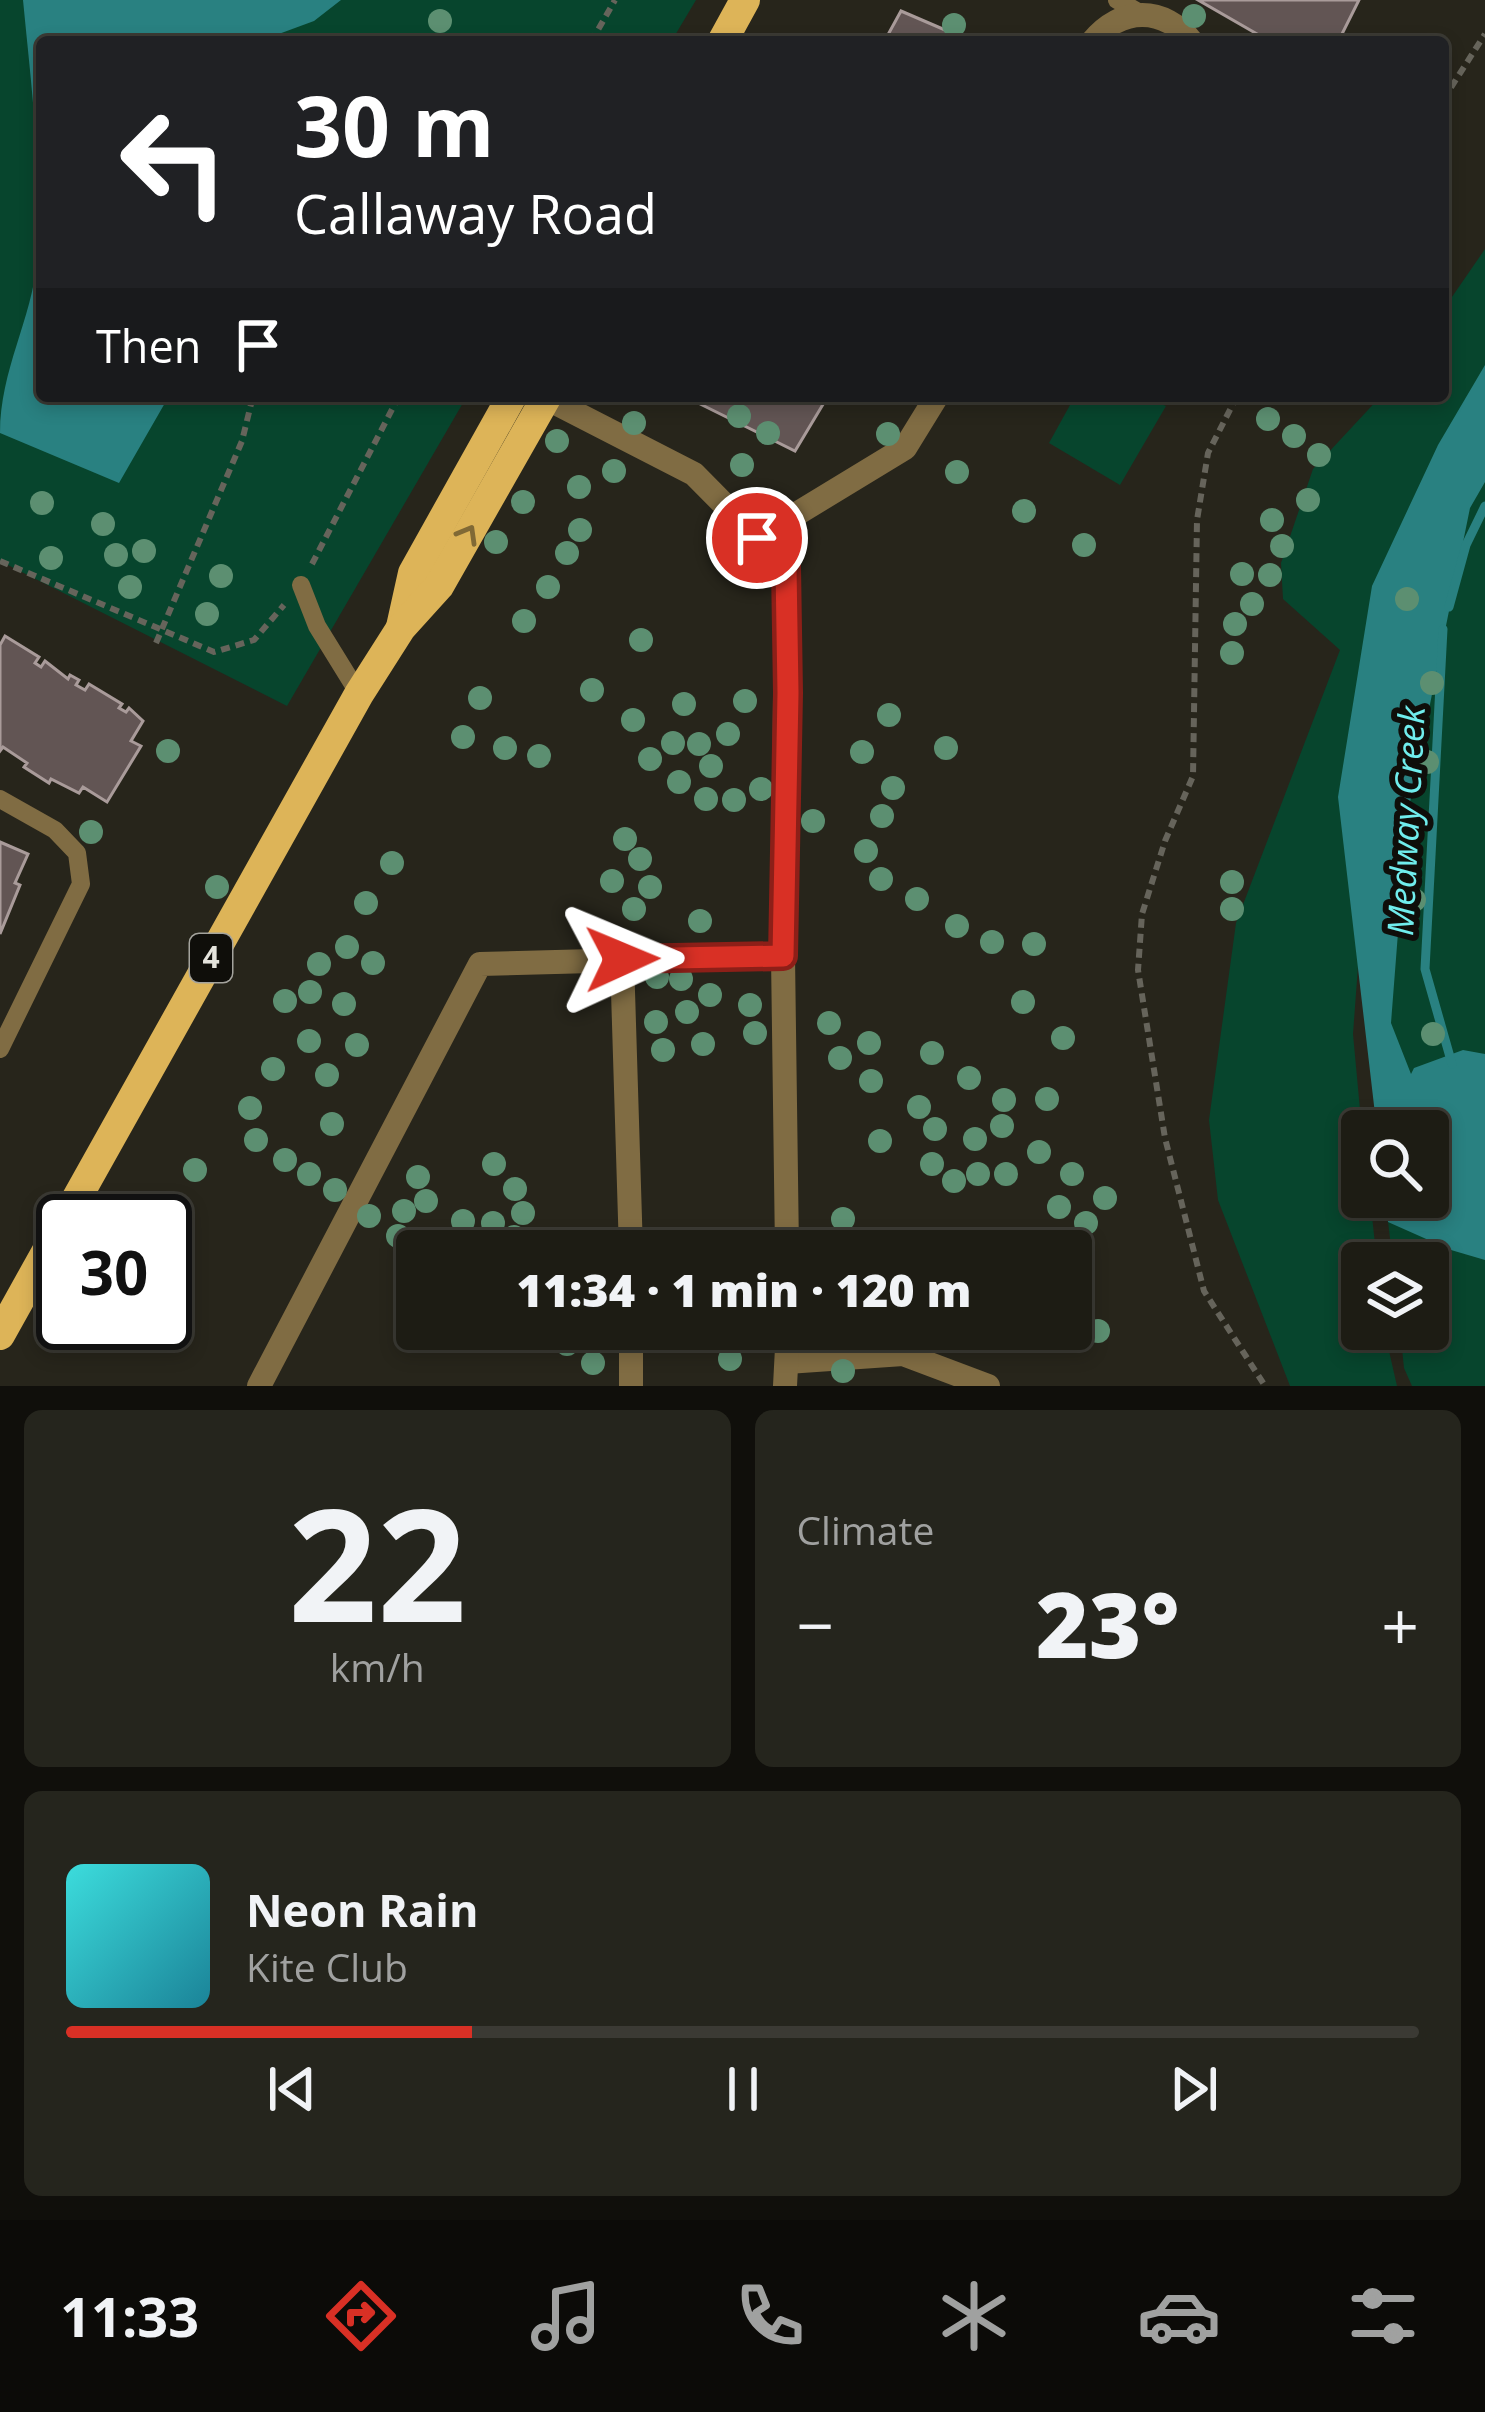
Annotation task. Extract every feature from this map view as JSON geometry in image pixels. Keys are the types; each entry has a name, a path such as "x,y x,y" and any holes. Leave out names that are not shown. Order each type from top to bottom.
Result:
{"main road":[{"path":"725,36 745,0"},
{"name":"4","path":"79,1194 358,694 400,628 413,573 509,402"},
{"path":"400,628 439,586 543,402"},
{"name":"4","path":"0,1335 36,1270"}],"street":[{"path":"1097,36 1121,18 1141,13 1160,16 1187,36"},
{"path":"556,402 694,474 786,567 787,1230"},
{"path":"757,538 905,448 933,402"},
{"path":"260,1386 480,964 783,956"},
{"path":"622,959 630,1230"},
{"path":"631,1350 631,1386"},
{"path":"786,1374 903,1354 988,1386"}],"lane":[{"path":"1117,0 1141,13"},
{"path":"302,585 317,626 358,694"},
{"path":"0,799 55,830 77,853 81,884 0,1049"}],"path":[{"path":"594,36 615,0"},
{"path":"1449,91 1485,34"},
{"path":"156,643 242,442 252,402"},
{"path":"0,561 214,652 254,640 302,585 396,402"},
{"path":"1234,402 1208,453 1197,520 1193,776 1165,841 1142,914 1138,970 1165,1138 1204,1291 1265,1386"}],"green space":[{"path":"0,0 696,0 675,36 36,36 36,402 464,402 287,706 0,561"},
{"path":"1485,249 1485,405 1374,750 1353,1034 1360,1110 1341,1110 1341,1218 1372,1218 1375,1242 1341,1242 1341,1350 1389,1350 1397,1386 1290,1386 1218,1200 1209,1120 1236,923 1340,650 1283,599 1281,563 1313,469 1375,402 1449,402 1449,301"},
{"path":"1072,402 1166,406 1120,485 1049,443"},
{"path":"1485,436 1485,1386 1412,1386 1404,1368 1402,1350 1449,1350 1449,1242 1390,1242 1388,1218 1449,1218 1449,1110 1379,1110 1389,756"}],"water":[{"path":"23,0 341,0 314,21 273,36 36,36 36,146"},
{"path":"36,268 36,402 166,402 119,483 0,433 5,388"},
{"path":"1485,365 1485,482 1470,508 1407,817 1391,1023 1411,1074 1414,1068 1463,1050 1485,1054 1485,1260 1449,1249 1449,1242 1433,1242 1388,1222 1388,1218 1449,1218 1449,1110 1375,1110 1338,797 1372,586 1438,445"}],"building":[{"path":"1198,0 1359,0 1341,36 1261,36"},
{"path":"901,11 959,36 887,36"},
{"path":"696,402 824,402 795,451"},
{"path":"5,636 39,657 35,663 41,667 45,661 68,679 70,675 79,680 76,685 85,690 89,684 143,721 131,741 141,746 107,802 83,787 79,793 51,779 49,783 3,747 0,751 0,645"},
{"path":"0,842 28,854 0,934"}],"waterway":[{"name":"Medway Creek","path":"1449,607 1466,545 1485,506"},
{"name":"Medway Creek","path":"1443,629 1425,969 1452,1064"}],"route":[{"path":"622,959 783,956 786,567 757,538"}]}
